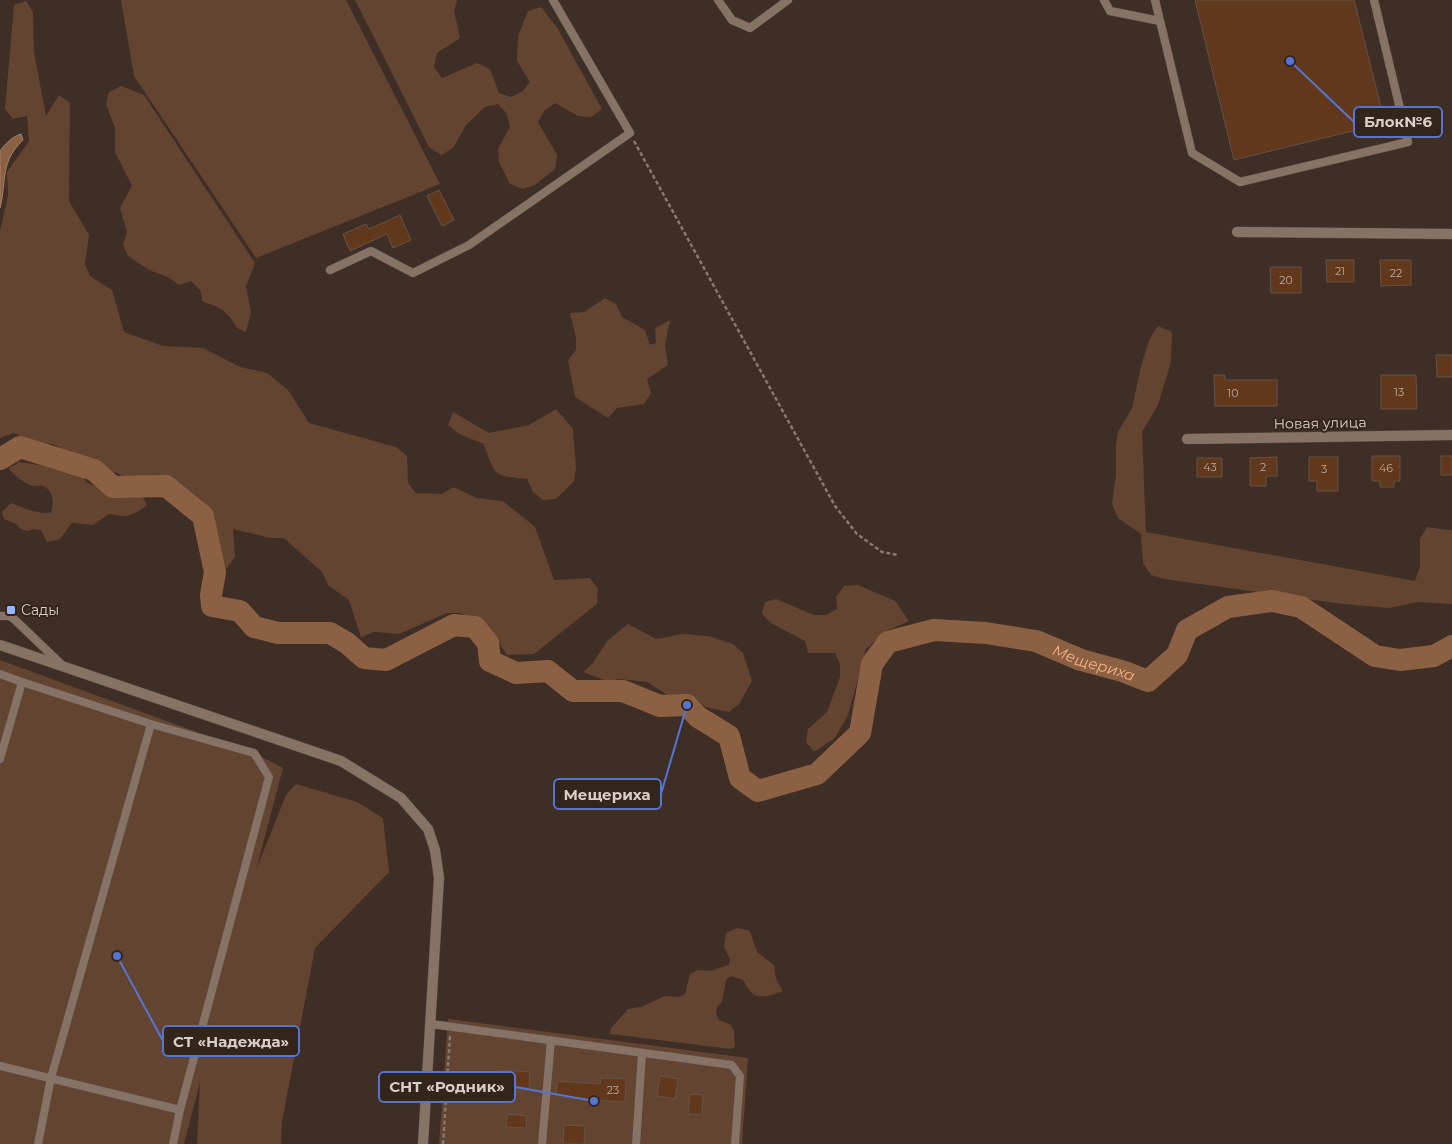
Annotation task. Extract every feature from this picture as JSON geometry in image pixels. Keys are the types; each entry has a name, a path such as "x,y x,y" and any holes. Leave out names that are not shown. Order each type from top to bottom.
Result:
{"street":[{"path":"1237,232 1452,234"},
{"name":"Новая улица","path":"1188,439 1452,435"},
{"path":"0,644 341,761 402,798 428,829 435,850 439,878 423,1144"}],"lane":[{"path":"330,270 371,251 413,272 469,245 630,133 553,0"},
{"path":"718,0 732,20 750,28 788,0"},
{"path":"1104,0 1110,11 1160,21"},
{"path":"1155,0 1192,153 1240,182 1408,142 1374,0"},
{"path":"0,616 9,616 14,619 64,666"},
{"path":"0,674 151,724 254,753 269,777 180,1110 173,1144"},
{"path":"0,759 22,682"},
{"path":"38,1144 51,1078 151,724"},
{"path":"431,1024 732,1065 740,1076 735,1144"},
{"path":"542,1144 551,1040"},
{"path":"636,1144 642,1053"},
{"path":"0,1066 180,1110"}],"path":[{"path":"630,133 835,506 857,534 882,552 898,556"},
{"path":"443,1144 451,1027"}],"shaded area":[{"path":"121,0 346,0 440,184 256,258 134,76"},
{"path":"355,0 457,0 454,11 460,38 437,53 434,67 442,78 477,63 490,69 499,93 511,97 523,91 530,82 517,61 518,36 528,11 541,7 558,29 602,109 591,117 578,116 555,103 544,111 538,122 557,155 555,169 535,185 522,189 510,184 499,162 498,149 510,127 507,114 498,104 485,107 466,125 453,148 441,155 429,147"},
{"path":"26,1 33,12 34,52 46,116 59,95 70,103 69,201 89,235 85,264 90,276 112,290 124,332 163,346 203,348 240,367 267,373 288,390 309,423 396,447 407,456 408,483 416,493 442,494 453,487 477,498 503,501 535,527 554,580 590,578 598,589 597,604 534,654 507,655 493,633 461,613 447,613 399,634 374,632 361,637 349,600 328,585 322,572 284,538 271,538 233,529 235,557 227,568 217,560 205,511 164,477 123,476 52,444 39,444 14,433 0,438 0,231 8,196 7,172 29,141 27,116 13,119 5,109 14,5"},
{"path":"121,86 144,95 255,263 246,286 251,312 246,332 236,326 224,311 203,302 200,290 191,281 179,285 168,277 149,270 128,256 123,245 127,232 120,208 132,186 115,152 115,128 106,104 109,92"},
{"path":"21,134 23,140 11,156 5,171 0,208 0,151 9,141"},
{"path":"605,298 616,304 622,317 645,330 650,345 656,343 655,328 670,320 665,345 668,365 647,379 651,393 644,404 617,408 608,418 575,397 568,360 576,350 576,337 570,313 584,312"},
{"path":"1158,326 1172,332 1171,362 1158,405 1142,432 1146,532 1415,581 1420,567 1420,539 1427,527 1452,530 1452,604 1419,602 1389,608 1343,604 1164,579 1151,575 1143,563 1141,534 1118,518 1112,504 1116,475 1118,432 1132,408 1141,366 1150,338"},
{"path":"556,409 573,429 576,468 574,481 556,499 543,500 533,492 527,479 501,475 496,472 490,463 484,444 459,434 448,425 453,412 489,433 529,425"},
{"path":"19,462 71,470 83,477 86,482 92,485 99,484 110,492 141,494 147,505 130,515 109,514 93,525 72,523 60,539 47,542 41,530 27,531 4,519 2,512 11,503 40,513 51,513 53,501 49,490 41,486 28,484 16,477 9,468"},
{"path":"858,585 895,601 909,621 884,632 866,649 848,715 835,738 814,752 806,742 808,729 827,712 840,677 840,664 835,653 808,653 805,641 771,623 762,614 765,602 776,599 814,615 826,615 837,609 836,597 844,586"},
{"path":"628,624 656,639 682,634 708,636 733,644 743,653 752,681 739,704 729,712 705,707 696,698 669,696 647,682 620,679 607,681 583,672 593,663 607,641"},
{"path":"0,660 254,753 283,768 256,870 286,795 296,784 357,802 383,818 389,872 315,948 282,1122 281,1144 197,1144 200,1082 184,1144 0,1144"},
{"path":"738,928 750,931 757,952 774,965 776,979 783,991 766,996 757,996 750,991 743,980 731,976 726,980 722,1002 717,1007 716,1014 719,1020 731,1025 734,1031 735,1047 731,1049 610,1034 611,1028 628,1009 641,1007 665,996 679,997 685,994 690,974 697,970 710,971 729,965 730,959 724,947 726,933"},
{"path":"448,1019 748,1058 742,1144 439,1144"}],"building":[{"path":"1195,0 1354,0 1385,123 1234,160"},
{"path":"439,190 454,220 442,226 427,196"},
{"path":"400,215 411,240 393,248 387,234 350,251 343,234 366,224 369,229"},
{"path":"1326,260 1354,260 1354,282 1327,282"},
{"path":"1380,260 1411,260 1411,285 1381,286"},
{"path":"1270,267 1301,267 1301,293 1271,293"},
{"path":"1436,355 1452,355 1452,377 1437,377"},
{"path":"1214,375 1225,375 1225,380 1277,380 1277,406 1215,406"},
{"path":"1381,375 1416,375 1417,409 1381,409"},
{"path":"1372,456 1400,456 1400,481 1394,481 1394,487 1380,487 1380,481 1372,481"},
{"path":"1441,456 1452,456 1452,475 1441,475"},
{"path":"1277,457 1277,476 1266,476 1266,486 1250,486 1250,458"},
{"path":"1309,457 1338,457 1338,491 1317,491 1317,481 1309,481"},
{"path":"1197,458 1222,458 1222,477 1197,477"},
{"path":"503,1070 530,1072 529,1088 502,1086"},
{"path":"660,1076 678,1079 675,1099 657,1096"},
{"path":"601,1078 626,1079 625,1102 556,1097 557,1081 600,1084"},
{"path":"690,1094 703,1095 702,1115 688,1114"},
{"path":"507,1114 527,1116 526,1128 506,1127"},
{"path":"564,1125 585,1126 584,1144 563,1144"}],"waterway":[{"name":"Мещериха","path":"0,459 20,447 94,470 113,487 166,486 203,516 215,572 211,595 212,606 240,611 254,627 278,633 330,633 347,643 364,658 386,660 454,625 475,627 488,643 490,661 516,673 548,671 573,691 623,691 660,706 687,705 698,717 729,736 740,778 758,791 817,774 860,733 872,664 888,642 934,630 986,633 1036,641 1081,660 1122,671 1148,681 1177,655 1187,630 1228,607 1272,601 1301,607 1375,656 1400,660 1434,656 1452,646"}],"place":[{"name":"Блок№6","path":"1290,61"},
{"name":"Сады","path":"11,610"},
{"name":"Мещериха","path":"687,705"},
{"name":"СТ «Надежда»","path":"117,956"},
{"name":"СНТ «Родник»","path":"594,1101"}]}
